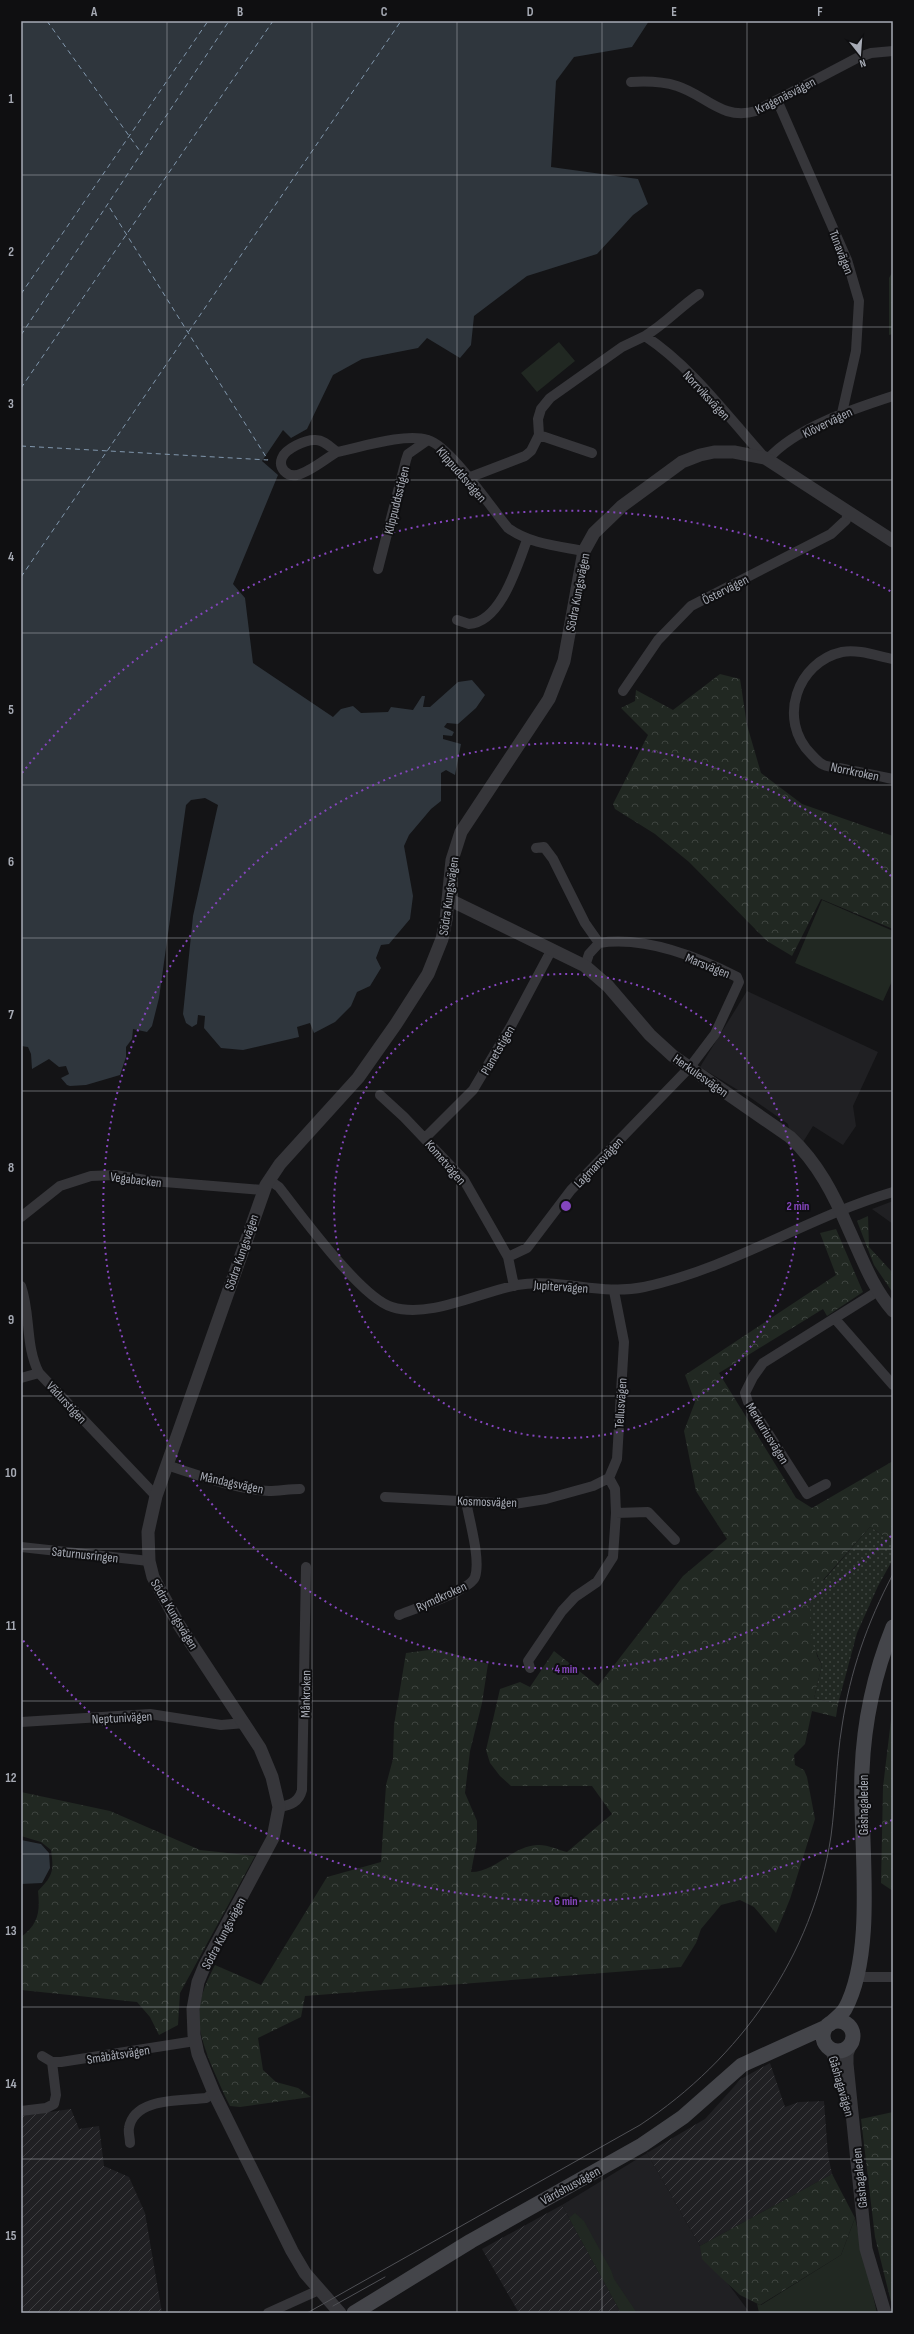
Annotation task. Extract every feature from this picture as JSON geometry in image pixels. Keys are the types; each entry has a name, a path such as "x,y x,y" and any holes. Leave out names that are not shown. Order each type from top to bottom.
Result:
{"main road":[{"name":"Gåshagaleden","path":"851,2035 854,1982 864,1919 862,1772 866,1728 876,1673 893,1627"},
{"name":"Gåshagaleden","path":"828,2025 845,2009 854,1982"},
{"path":"843,2022 851,2035 843,2050 829,2047 823,2037 828,2025 843,2022"},
{"name":"Värdshusvägen","path":"354,2313 471,2241 642,2145 683,2117 742,2065 828,2025"},
{"name":"Värdshusvägen","path":"779,2048 809,2043 829,2047"}],"street":[{"name":"Kragenäsvägen","path":"631,82 655,81 678,86 727,112 736,114 756,111 856,58 871,53 893,51"},
{"name":"Tunavägen","path":"777,100 847,260 859,301 856,350 842,413"},
{"path":"468,478 525,456 531,451 539,435 540,428 538,419 541,409 550,398 622,347 645,336 664,324 684,304 699,294"},
{"name":"Norrviksvägen","path":"645,336 662,348 678,363 766,459"},
{"name":"Klövervägen","path":"766,459 779,447 842,413 893,396"},
{"path":"539,435 592,453"},
{"name":"Klippuddsvägen","path":"337,452 322,442 316,440 307,441 286,452 281,459 281,465 283,471 290,475 297,475 337,452 412,438 428,440 436,444 448,454 508,528 527,540 584,551"},
{"name":"Klippuddsstigen","path":"378,569 408,454 428,440"},
{"name":"Södra Kungsvägen","path":"340,2313 319,2290 292,2251 214,2093 195,2041 193,2009 198,1982 205,1965 273,1838 279,1807 268,1764 245,1723 162,1596 153,1577 148,1561 148,1532 156,1496 266,1185 358,1078 428,974 442,939 452,860 461,832 549,699 564,661 584,551 594,533 622,506 682,462 700,455 714,452 734,452 766,459 893,541"},
{"name":"Östervägen","path":"623,691 658,640 691,606 831,534 846,520 848,513"},
{"path":"457,620 469,624 486,619 500,602 515,571 527,540"},
{"name":"Norrkroken","path":"893,660 855,651 831,656 818,663 807,673 799,686 795,700 793,724 804,747 821,764 893,779"},
{"path":"536,848 544,847 554,859 585,923 599,942 589,954 585,966"},
{"name":"Herkulesvägen","path":"448,899 585,966 608,986 662,1046 775,1126 801,1147 822,1174 878,1291 893,1311"},
{"name":"Marsvägen","path":"599,942 652,944 720,969 739,979 738,988 723,1019 707,1046 690,1067"},
{"name":"Planetstigen","path":"425,1138 473,1090 511,1026 552,949"},
{"name":"Lagmansvägen","path":"508,1257 527,1248 571,1190 690,1067"},
{"name":"Kometvägen","path":"380,1095 425,1138 464,1180 508,1257 514,1286"},
{"name":"Vegabacken","path":"21,1217 60,1186 91,1176 115,1175 160,1182 266,1185"},
{"name":"Jupitervägen","path":"266,1185 279,1187 353,1277 371,1294 391,1307 415,1309 435,1307 514,1286 551,1283 614,1291 643,1287 684,1277 730,1259 840,1210 893,1192"},
{"name":"Vädurstigen","path":"21,1286 25,1299 31,1354 39,1373 156,1496"},
{"name":"Tellusvägen","path":"609,1478 617,1459 624,1342 614,1291"},
{"name":"Merkuriusvägen","path":"826,1484 807,1494 748,1402 745,1393 753,1377 763,1363 836,1320 878,1291"},
{"path":"836,1320 893,1385"},
{"path":"21,1378 39,1373"},
{"name":"Måndagsvägen","path":"166,1465 215,1480 252,1489 270,1491 300,1488"},
{"path":"530,1668 528,1661 562,1611 575,1597 597,1582 606,1571 613,1557 616,1513 615,1489 609,1478"},
{"name":"Kosmosvägen","path":"385,1497 514,1504 552,1497 593,1486 609,1478"},
{"name":"Rymdkroken","path":"400,1615 466,1587 475,1578 477,1564 466,1501"},
{"path":"616,1513 648,1512 675,1540"},
{"name":"Saturnusringen","path":"21,1547 148,1561"},
{"name":"Månkroken","path":"279,1807 294,1803 298,1800 302,1790 306,1567"},
{"name":"Neptunivägen","path":"21,1722 150,1714 221,1725 245,1723"},
{"path":"854,1982 893,1977"},
{"name":"Gåshagaleden","path":"851,2035 847,2059 852,2124 866,2249 885,2313"},
{"name":"Småbåtsvägen","path":"52,2062 69,2061 195,2041"},
{"name":"Gåshagavägen","path":"829,2047 843,2081 852,2124"},
{"path":"21,2111 46,2108 54,2104 56,2095 52,2062 42,2056"},
{"path":"130,2143 129,2128 135,2114 139,2110 151,2104 206,2098 214,2093"},
{"path":"268,2313 319,2290"}],"shaded area":[{"path":"21,21 649,21 632,47 574,57 556,81 551,167 638,179 648,204 633,215 597,254 527,276 474,316 471,345 460,358 427,338 418,348 362,359 333,375 307,429 291,438 283,430 262,461 278,475 233,584 245,598 253,663 333,717 341,709 353,706 361,713 388,712 391,707 413,710 422,696 425,696 423,707 430,707 458,682 472,680 485,695 476,708 458,724 447,723 444,727 454,732 452,736 443,735 443,739 461,744 455,775 446,770 441,773 441,801 431,809 409,835 404,846 413,896 410,919 389,944 381,945 376,958 381,968 370,986 357,992 351,1006 335,1022 314,1033 310,1023 297,1027 299,1037 243,1050 221,1048 204,1028 205,1016 198,1015 197,1024 192,1027 186,1023 183,1014 193,916 218,805 205,798 191,800 186,805 159,998 152,1026 147,1032 133,1029 132,1039 126,1047 126,1057 120,1075 86,1085 70,1086 67,1085 61,1078 69,1074 66,1066 59,1067 49,1059 32,1069 31,1054 28,1047 21,1046"},
{"path":"747,991 878,1052 853,1106 856,1126 843,1145 813,1126 803,1142 789,1129 788,1124 751,1098 700,1067"},
{"path":"893,1201 893,1224 872,1209"},
{"path":"21,1840 41,1844 49,1853 50,1868 42,1883 21,1884"},
{"path":"770,2063 785,2107 799,2102 824,2101 828,2155 832,2174 700,2246 647,2153 705,2119 741,2079"},
{"path":"71,2109 79,2129 99,2126 104,2166 129,2177 145,2213 162,2313 21,2313 21,2116"},
{"path":"647,2153 700,2246 750,2313 621,2313 562,2205"},
{"path":"562,2205 621,2313 519,2313 482,2249"}],"green space":[{"path":"893,271 893,334 889,335 889,278"},
{"path":"559,342 575,361 537,392 521,373"},
{"path":"720,674 740,679 747,725 761,773 802,804 893,836 893,929 821,899 792,956 767,941 689,862 655,834 615,809 613,804 648,735 621,708 635,701 636,690 673,710"},
{"path":"822,900 893,931 893,979 883,1001 795,963"},
{"path":"868,1216 869,1247 893,1273 893,1293 874,1265 857,1221"},
{"path":"836,1229 863,1292 827,1316 823,1309 719,1373 796,1498 812,1508 893,1461 893,1542 870,1527 823,1580 810,1616 817,1656 822,1665 814,1698 838,1704 836,1717 812,1711 805,1744 794,1755 795,1765 804,1770 807,1777 815,1819 790,1899 776,1933 754,1907 740,1900 721,1905 701,1929 696,1943 681,1967 305,1996 301,2017 258,2038 263,2070 276,2082 298,2088 311,2097 240,2107 230,2106 212,2067 202,2039 199,2016 200,2004 208,1980 215,1965 261,1985 327,1877 381,1862 386,1785 393,1759 394,1725 406,1653 437,1649 488,1664 482,1703 470,1751 465,1793 477,1821 477,1841 471,1872 488,1868 528,1846 544,1845 567,1852 612,1814 592,1786 511,1786 500,1776 490,1763 486,1750 500,1689 520,1682 530,1687 554,1651 598,1686 683,1576 727,1539 696,1491 684,1431 695,1402 685,1375 836,1275 820,1233"},
{"path":"870,1527 893,1542 893,1559 878,1586 857,1633 838,1704 814,1698 822,1665 813,1645 810,1616 811,1586 817,1576 824,1580"},
{"path":"893,1703 893,1891 881,1883 883,1787"},
{"path":"21,1792 110,1811 200,1850 255,1856 180,1993 178,2025 159,2035 150,2017 137,2002 21,1990 21,1937 32,1927 35,1922 39,1905 38,1891 47,1881 51,1873 52,1863 51,1850 41,1842 21,1836"},
{"path":"893,2112 893,2310 875,2237 861,2119"},
{"path":"832,2174 855,2218 841,2255 760,2305 740,2295 702,2259 700,2246"},
{"path":"575,2213 584,2221 611,2270 614,2279 637,2313 621,2313 569,2218"},
{"path":"855,2218 877,2313 759,2313 757,2304 761,2305 841,2255"}],"ferry route":[{"path":"47,21 142,154"},
{"path":"21,294 208,21"},
{"path":"21,335 229,21"},
{"path":"21,388 273,21"},
{"path":"21,577 401,21"},
{"path":"21,446 268,460 108,205"}],"tram line":[{"path":"307,2313 640,2125 676,2099 710,2069 740,2036 766,2001 789,1963 808,1922 822,1880 831,1836 837,1767 845,1706 861,1648 875,1611 893,1574"},
{"path":"333,2306 385,2277"}]}
